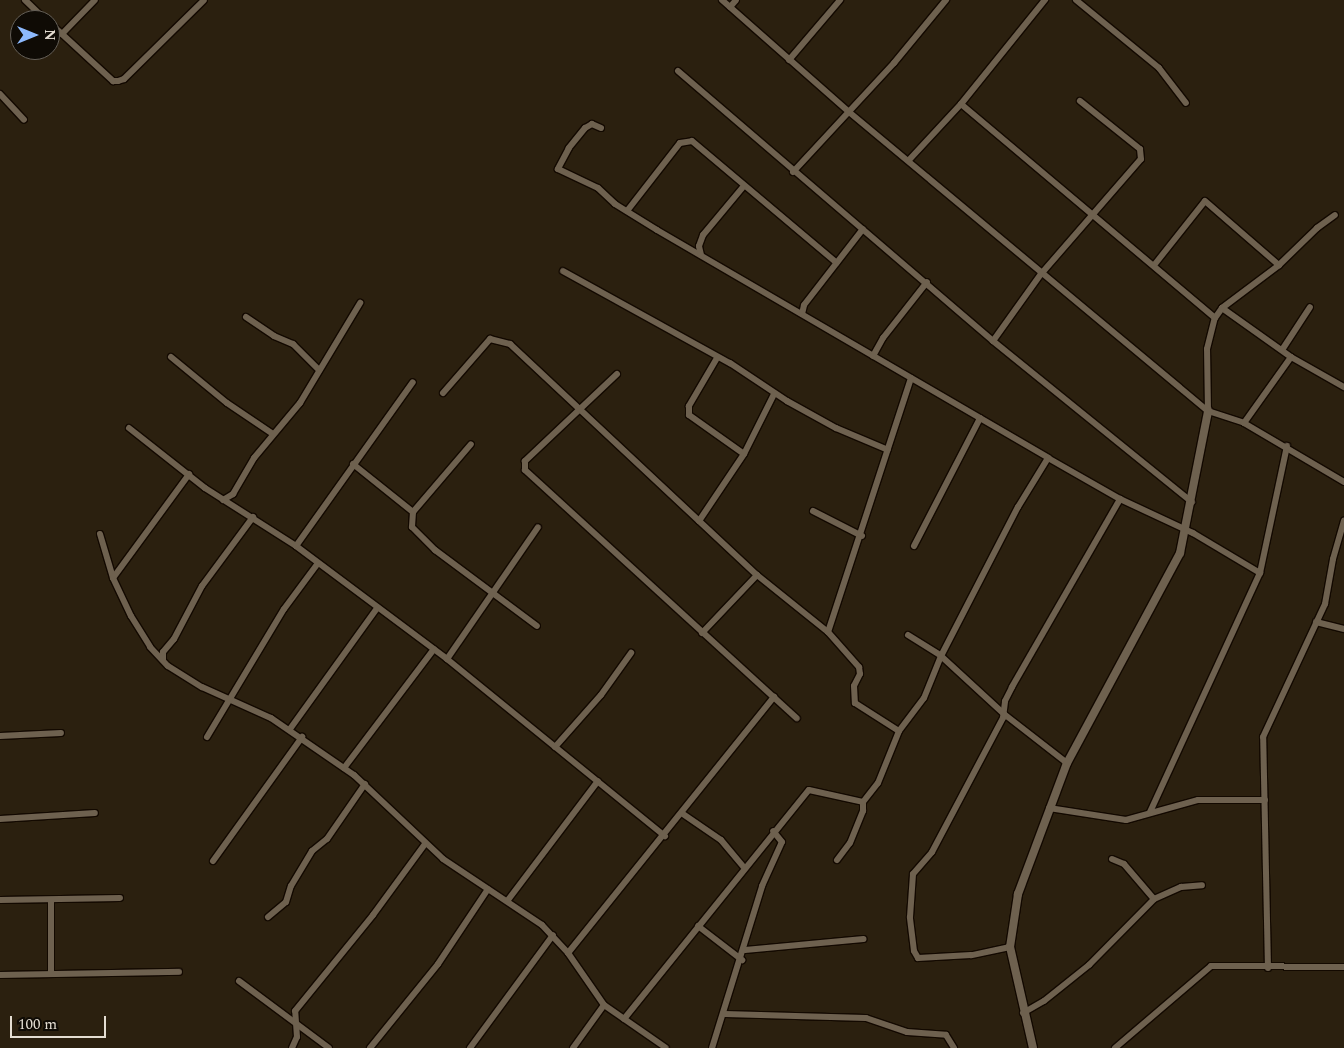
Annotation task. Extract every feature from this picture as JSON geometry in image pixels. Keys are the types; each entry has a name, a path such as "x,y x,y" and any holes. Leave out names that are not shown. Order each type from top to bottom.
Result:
{"street":[{"path":"26,0 36,10"},
{"path":"95,0 62,34 113,81 124,79 204,0"},
{"path":"722,0 849,112 909,160 1041,274 1208,412 1244,423 1287,446 1344,482"},
{"path":"730,7 736,0"},
{"path":"789,60 840,0"},
{"path":"793,172 849,112 946,0"},
{"path":"909,160 961,104 1045,0"},
{"path":"1076,0 1159,68 1186,103"},
{"path":"678,71 793,172 928,282 993,341 1192,502"},
{"path":"0,94 24,120"},
{"path":"993,341 1041,274 1138,163 1141,155 1140,149 1080,101"},
{"path":"961,104 1091,215 1155,264 1215,318"},
{"path":"601,128 592,124 585,128 569,148 558,169 598,188 627,211 701,256 1048,458 1120,499 1186,531 1260,573"},
{"path":"627,211 683,141 692,141 743,187 837,263"},
{"path":"701,256 699,246 703,235 743,187"},
{"path":"1155,264 1206,200 1279,265"},
{"path":"1033,1048 1023,1013 1010,946 1018,894 1067,763 1113,671 1172,571 1186,531 1208,412 1207,349 1215,318 1222,308 1279,265 1317,228 1335,216"},
{"path":"802,314 804,305 863,228"},
{"path":"563,271 717,358 730,363 774,394 836,428 888,450"},
{"path":"873,356 883,338 928,282"},
{"path":"223,500 233,494 273,434 300,403 360,303"},
{"path":"1282,350 1310,307"},
{"path":"1222,308 1291,357 1344,387"},
{"path":"246,316 274,336 293,344 319,370"},
{"path":"443,393 490,339 498,339 510,344 579,411 757,575 828,632 859,667 860,674 854,686 855,703 899,731"},
{"path":"171,357 228,403 273,434"},
{"path":"1244,423 1291,357"},
{"path":"717,358 689,406 689,416 744,454"},
{"path":"617,374 526,461 525,470 702,634 797,718"},
{"path":"828,632 862,536 911,378"},
{"path":"296,546 413,382"},
{"path":"699,521 744,454 774,394"},
{"path":"914,546 980,418"},
{"path":"130,428 223,500 253,517 296,546 448,659 665,836"},
{"path":"471,444 413,512 412,527 435,550 537,626"},
{"path":"1150,812 1260,573 1287,446"},
{"path":"837,860 850,844 863,811 863,802 878,783 899,731 924,698 941,656 1018,507 1048,458"},
{"path":"353,464 413,512"},
{"path":"113,578 189,474"},
{"path":"233,494 234,506"},
{"path":"1010,946 971,955 920,959 914,951 910,917 915,869 932,852 1004,714 1005,701 1012,687 1120,499"},
{"path":"813,511 862,536"},
{"path":"163,660 163,652 174,639 202,586 253,517"},
{"path":"1268,968 1263,738 1325,604 1344,521"},
{"path":"448,659 538,527"},
{"path":"100,534 113,578 143,636 176,672 290,729 365,784 425,844 488,889 508,900 554,935 604,1005 666,1048"},
{"path":"207,737 292,597 318,563"},
{"path":"702,634 757,575"},
{"path":"290,729 378,606"},
{"path":"1316,622 1344,629"},
{"path":"908,636 941,656 1004,714 1067,763"},
{"path":"344,768 434,649"},
{"path":"555,747 601,695 631,653"},
{"path":"568,953 683,814 774,697"},
{"path":"0,736 61,732"},
{"path":"213,860 302,737"},
{"path":"508,900 598,781"},
{"path":"268,917 286,902 291,886 312,851 327,839 365,784"},
{"path":"624,1019 773,831 809,790 863,802"},
{"path":"1049,808 1126,820 1198,800 1265,800"},
{"path":"0,819 95,813"},
{"path":"683,814 721,840 744,867"},
{"path":"712,1048 742,960 762,886 782,842 773,831"},
{"path":"292,1048 297,1025 295,1011 373,915 425,844"},
{"path":"1112,859 1124,864 1154,899"},
{"path":"1023,1013 1044,1001 1089,965 1154,899 1181,887 1202,886"},
{"path":"370,1048 438,964 488,889"},
{"path":"0,900 120,898"},
{"path":"51,900 51,974"},
{"path":"698,926 742,960"},
{"path":"470,1048 554,935"},
{"path":"745,950 862,939"},
{"path":"1115,1048 1204,970 1228,965 1268,968 1344,967"},
{"path":"0,975 179,972"},
{"path":"239,981 329,1048"},
{"path":"573,1048 604,1005"},
{"path":"725,1014 866,1018 907,1032 946,1035 954,1048"}]}
